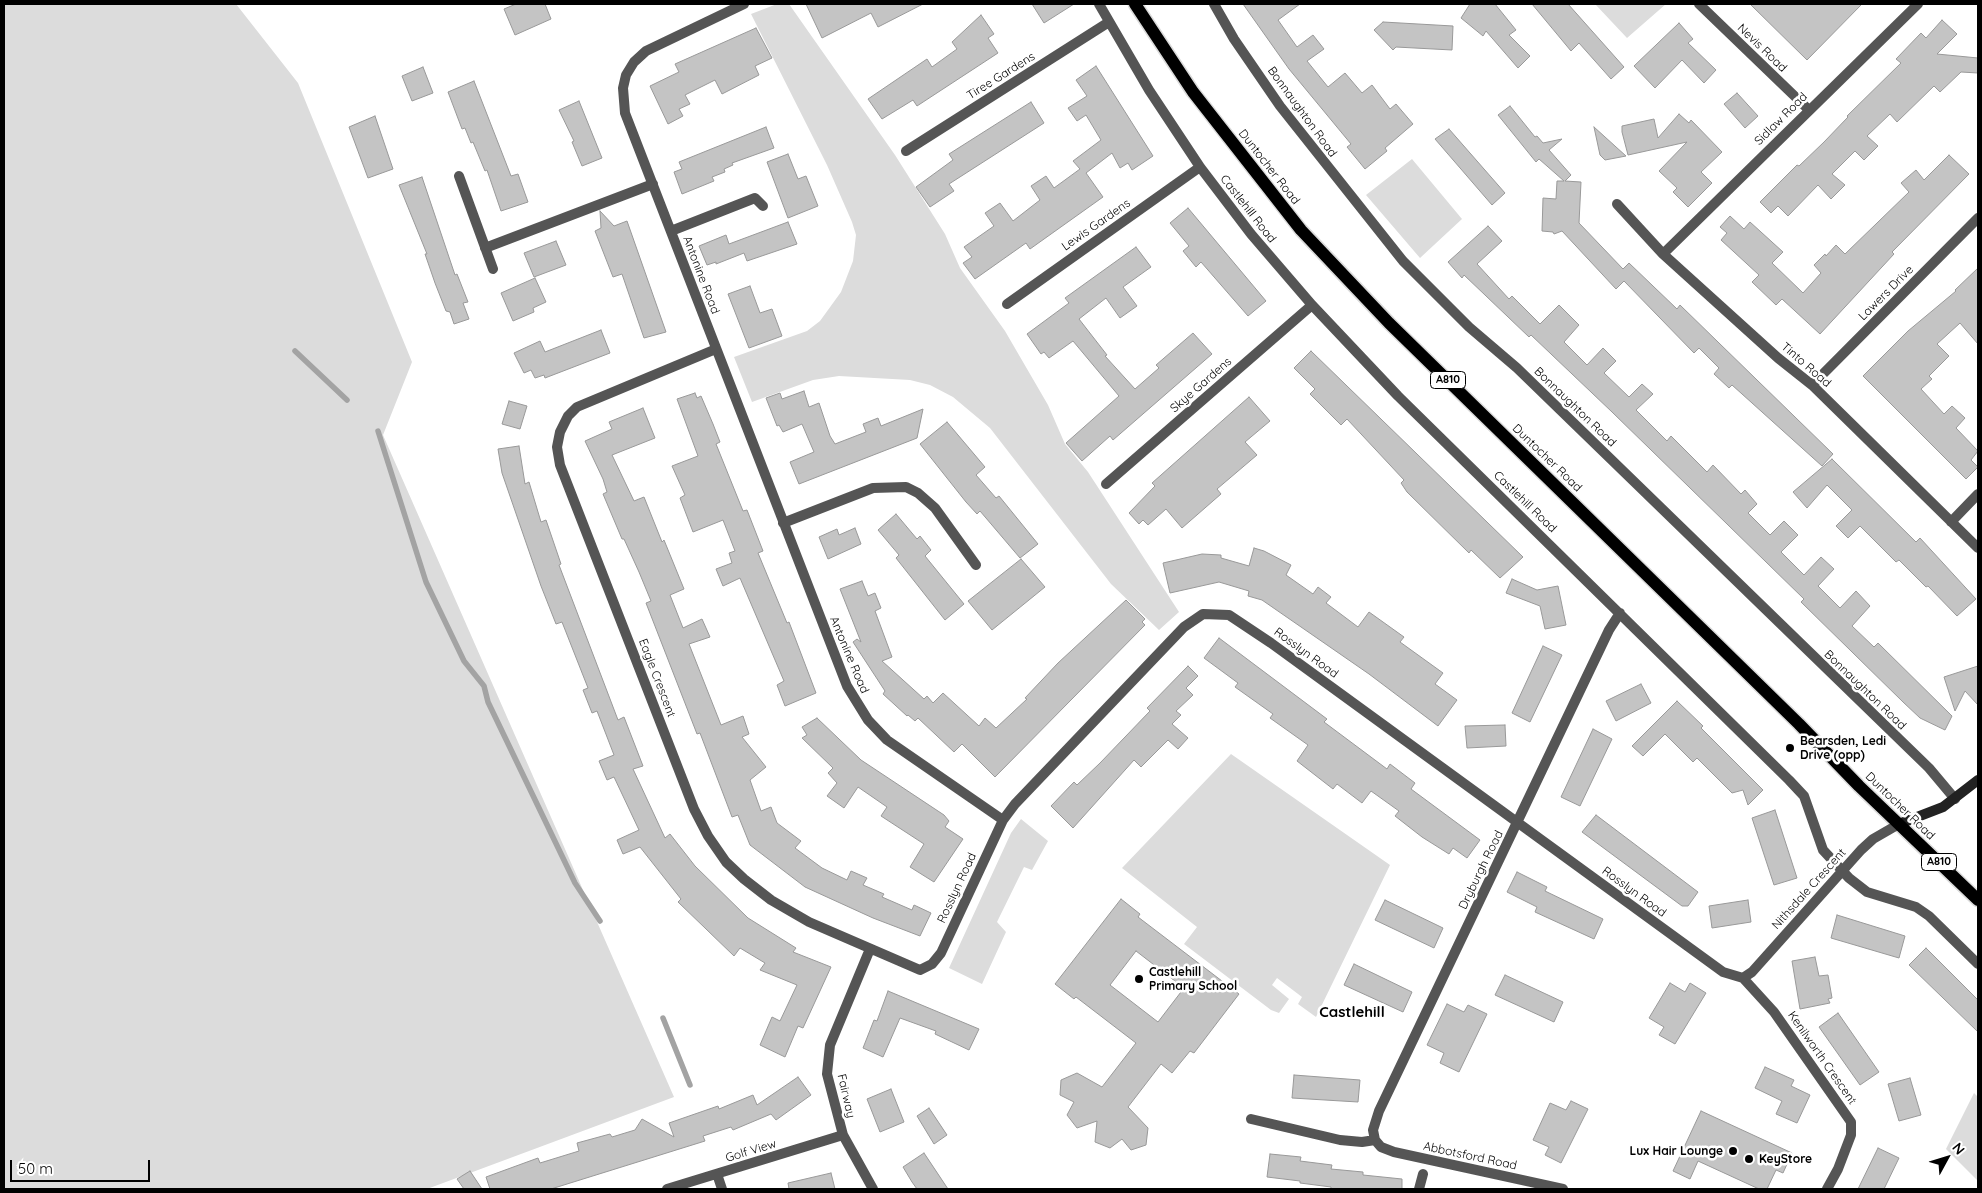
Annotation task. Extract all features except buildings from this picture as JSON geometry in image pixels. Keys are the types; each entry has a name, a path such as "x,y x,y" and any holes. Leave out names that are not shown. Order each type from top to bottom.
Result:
{"main road":[{"name":"Duntocher Road","path":"1135,4 1193,92 1301,230 1389,323 1978,900"}],"street":[{"name":"Antonine Road","path":"744,4 646,51 634,62 626,75 623,88 625,113 847,686 868,720 887,740 1003,820"},
{"name":"Castlehill Road","path":"1099,4 1149,90 1200,167 1251,234 1312,305 1398,396 1790,780 1804,796 1823,850 1842,871 1867,892 1916,907 1929,916 1978,964"},
{"name":"Bonnaughton Road","path":"1214,4 1234,38 1280,106 1403,261 1469,327 1517,368 1929,768 1955,799"},
{"name":"Nevis Road","path":"1698,4 1809,110"},
{"name":"Sidlaw Road","path":"1663,254 1918,4"},
{"name":"Tiree Gardens","path":"906,151 1109,22"},
{"name":"Lewis Gardens","path":"1007,304 1200,167"},
{"path":"459,176 493,269"},
{"path":"485,248 653,184"},
{"name":"Antonine Road","path":"671,231 755,198 763,206"},
{"name":"Tinto Road","path":"1617,204 1663,254 1778,358 1812,385 1978,548"},
{"name":"Lawers Drive","path":"1812,385 1978,218"},
{"name":"Skye Gardens","path":"1106,484 1312,305"},
{"name":"Eagle Crescent","path":"716,349 578,406 568,416 560,432 557,447 560,465 694,809 708,836 726,862 771,900 809,922 870,949 920,970 932,964 941,953"},
{"path":"783,523 873,488 906,488 918,493 935,508 976,565"},
{"path":"1951,522 1978,494"},
{"name":"Dryburgh Road","path":"1375,1140 1372,1130 1379,1110 1609,630 1620,613"},
{"name":"Rosslyn Road","path":"941,953 1003,820 1015,804 1180,632 1203,614 1228,615 1264,638 1723,972 1743,978"},
{"path":"1899,824 1931,813 1955,799 1978,780"},
{"name":"Nithsdale Crescent","path":"1743,978 1752,972 1873,839 1899,824"},
{"name":"Fairway","path":"870,949 830,1045 827,1074 843,1135 873,1189"},
{"name":"Kenilworth Crescent","path":"1743,978 1774,1012 1851,1122 1851,1135 1838,1169 1827,1189"},
{"path":"1251,1119 1340,1140 1362,1142 1375,1140"},
{"name":"Golf View","path":"667,1189 843,1135"},
{"name":"Abbotsford Road","path":"1375,1140 1381,1147 1394,1152 1563,1189"},
{"path":"717,1174 722,1189"},
{"path":"1420,1189 1423,1174"}],"shaded area":[{"path":"4,4 236,4 298,83 412,362 383,435 674,1097 427,1189 4,1189"},
{"path":"777,4 789,4 895,155 945,234 960,268 1005,331 1048,405 1065,444 1088,472 1179,612 1159,630 1111,584 990,428 953,397 930,385 910,380 839,376 813,380 752,402 734,357 807,331 820,321 841,292 853,261 856,235 827,165 751,14"},
{"path":"1595,4 1666,4 1627,38"},
{"path":"1412,159 1462,219 1420,258 1366,195"},
{"path":"1231,754 1390,865 1316,1017 1298,1004 1302,997 1277,978 1272,985 1289,999 1279,1013 1271,1010 1184,944 1197,927 1122,868"},
{"path":"1021,819 1048,841 1032,870 1024,867 997,922 1006,932 982,984 949,968 1011,833"},
{"path":"1974,1093 1978,1097 1978,1181 1946,1149"}],"waterway":[{"path":"295,351 347,400"},
{"path":"378,431 426,582 464,661 484,686 488,702 575,883 600,921"},
{"path":"663,1018 690,1085"}],"place":[{"name":"Bearsden, Ledi Drive (opp)","path":"1790,748"},
{"name":"Castlehill Primary School","path":"1139,979"},
{"name":"Lux Hair Lounge","path":"1733,1151"},
{"name":"KeyStore","path":"1749,1159"}],"district":[{"name":"Castlehill","path":"1352,1012"}]}
